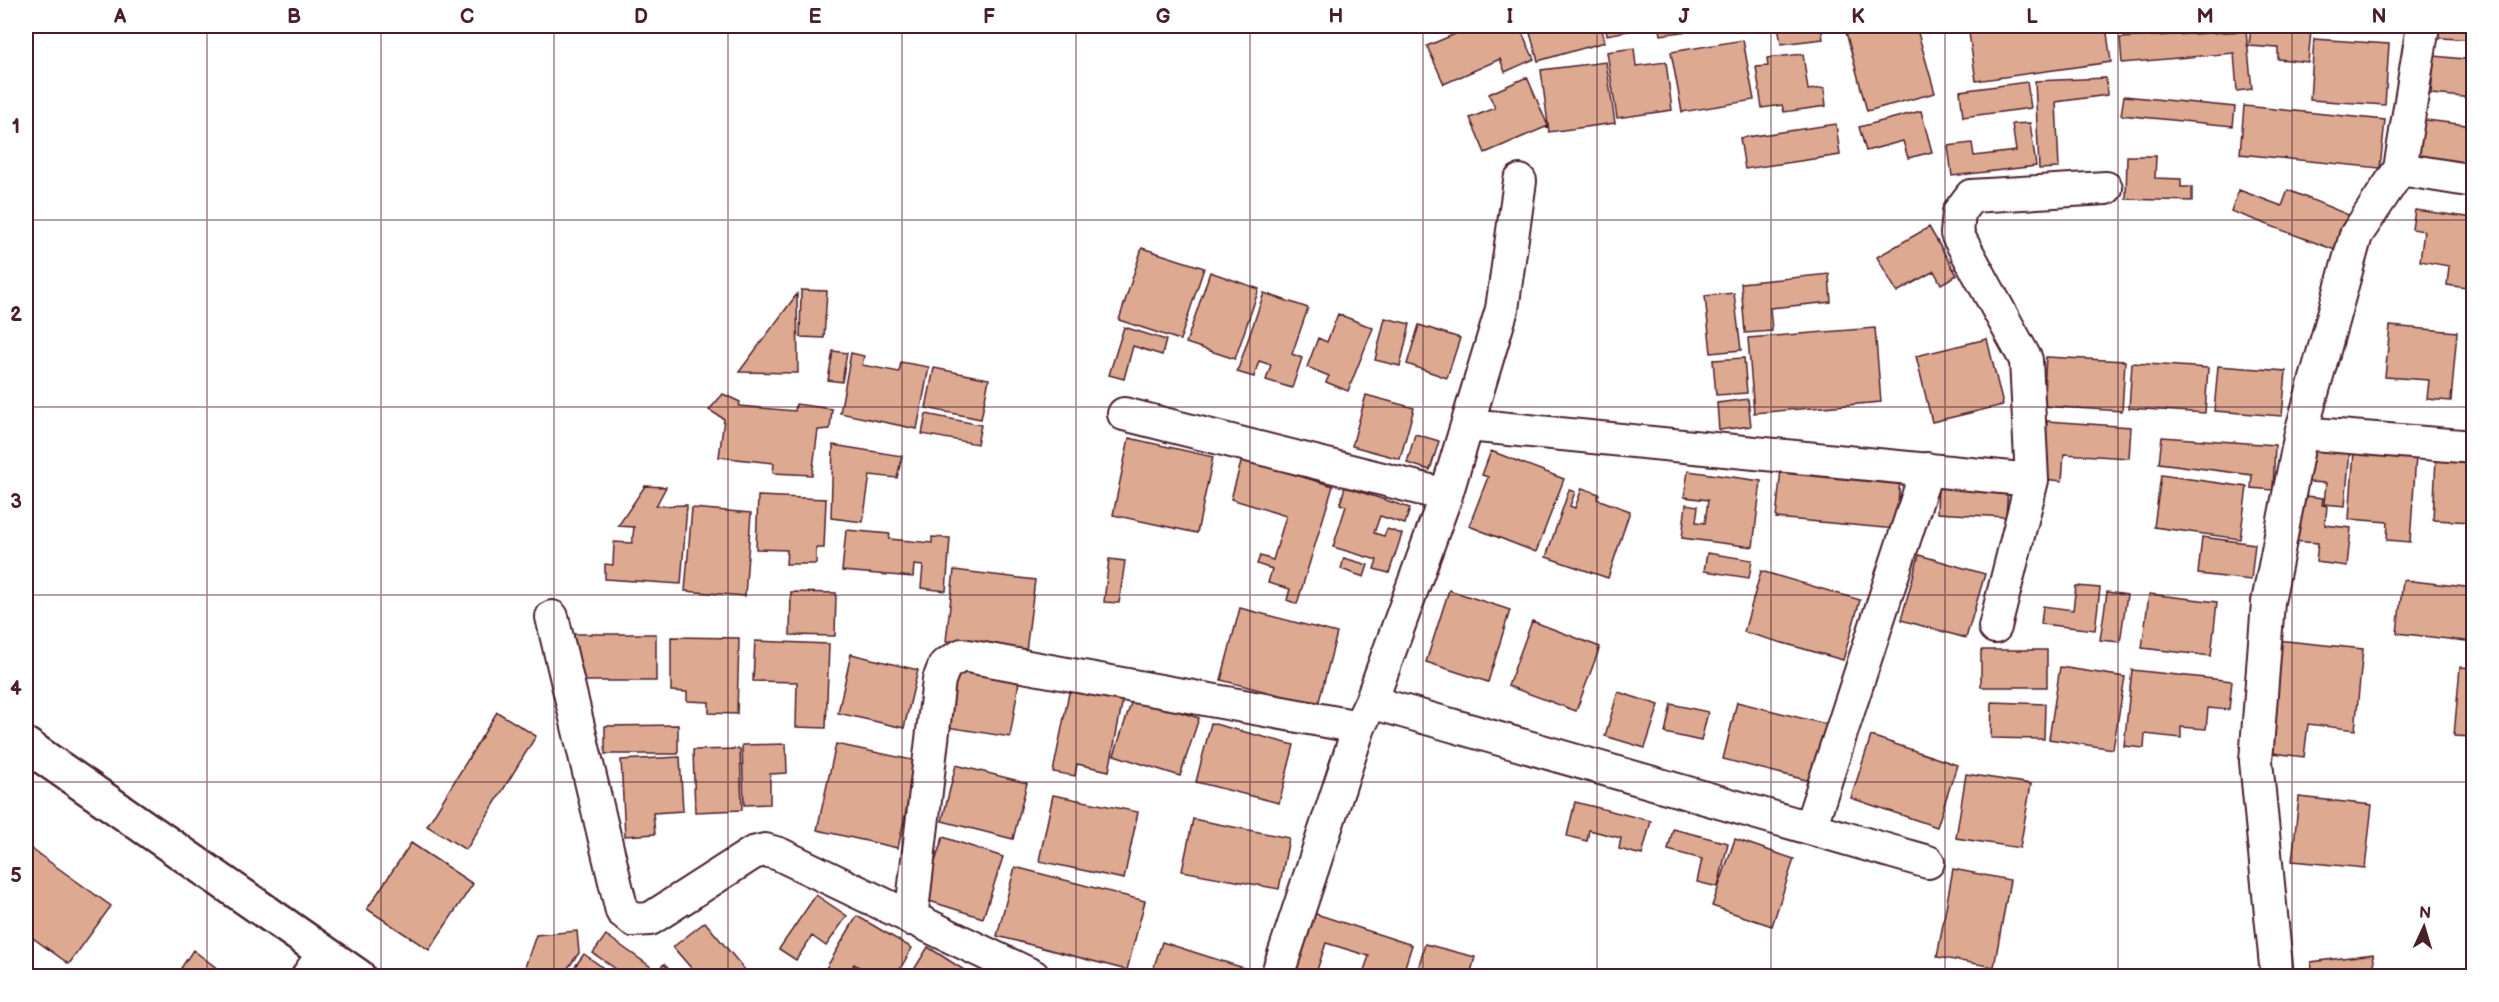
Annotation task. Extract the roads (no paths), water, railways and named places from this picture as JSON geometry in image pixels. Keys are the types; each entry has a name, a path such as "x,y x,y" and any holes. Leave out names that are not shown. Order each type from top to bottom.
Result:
{"main road":[{"path":"26,745 316,965 358,976"}],"street":[{"path":"2277,976 2256,761 2268,602 2301,433 2356,235 2400,169 2423,26"},
{"path":"2400,169 2474,181"},
{"path":"1277,976 1365,715 1446,495 1468,425 1502,309 1520,181"},
{"path":"1995,627 2032,480 2026,360 1957,234 1959,212 1971,196 2106,188"},
{"path":"1124,414 1446,495"},
{"path":"1468,425 2032,480"},
{"path":"2301,433 2474,447"},
{"path":"1810,828 1927,469"},
{"path":"552,618 622,911 633,920 650,919 753,853 765,850 779,854 1033,976"},
{"path":"911,919 939,680 945,665 962,655 1365,715 1810,828 1928,862"}]}
